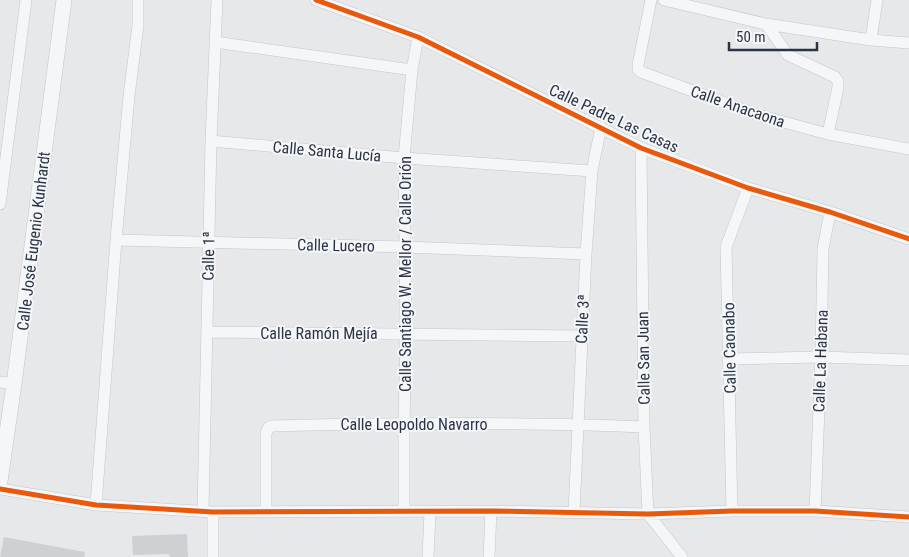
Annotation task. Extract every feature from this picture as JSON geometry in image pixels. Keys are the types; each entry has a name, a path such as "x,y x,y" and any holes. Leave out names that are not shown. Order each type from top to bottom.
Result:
{"street":[{"path":"0,204 26,0"},
{"name":"Calle José Eugenio Kunhardt","path":"0,481 7,383 64,0"},
{"path":"96,505 116,240 128,106 138,25 138,0"},
{"name":"Calle 1ª","path":"213,557 208,511 207,332 217,0"},
{"name":"Calle Padre Las Casas","path":"316,0 418,37 641,148 748,188 830,212 909,239"},
{"name":"Calle Anacaona","path":"651,0 638,65 638,69 641,72 758,116 828,134 909,149"},
{"path":"664,0 766,24 871,40 909,43"},
{"path":"871,40 877,0"},
{"path":"766,24 788,55 835,77 838,81 828,134"},
{"name":"Calle Santiago W. Mellor / Calle Orión","path":"404,511 406,333 404,158 412,70 418,37"},
{"path":"216,42 412,70"},
{"name":"Calle 3ª","path":"574,512 586,254 592,171 601,127"},
{"name":"Calle Santa Lucía","path":"212,141 404,158 592,171"},
{"name":"Calle San Juan","path":"641,148 644,427 648,514"},
{"name":"Calle Caonabo","path":"732,511 726,247 748,188"},
{"name":"Calle La Habana","path":"815,511 823,249 830,212"},
{"name":"Calle Lucero","path":"116,240 405,247 586,254"},
{"name":"Calle Ramón Mejía","path":"207,332 581,336"},
{"path":"729,359 821,357 909,360"},
{"name":"Calle Leopoldo Navarro","path":"266,512 266,433 268,428 272,426 404,423 578,424 644,427"},
{"path":"0,488 96,505 208,511 491,511 648,514 815,511 909,517"},
{"path":"489,557 491,511"},
{"path":"428,557 430,512"},
{"path":"648,514 682,557"}],"building":[{"path":"187,534 188,557 170,557 169,554 133,555 132,536"},
{"path":"4,537 85,552 84,557 0,557"}],"cycle path":[{"path":"316,0 418,37 641,148 748,188 830,212 909,239"},
{"path":"0,489 96,505 213,512 491,511 648,514 815,511 909,517"}]}
